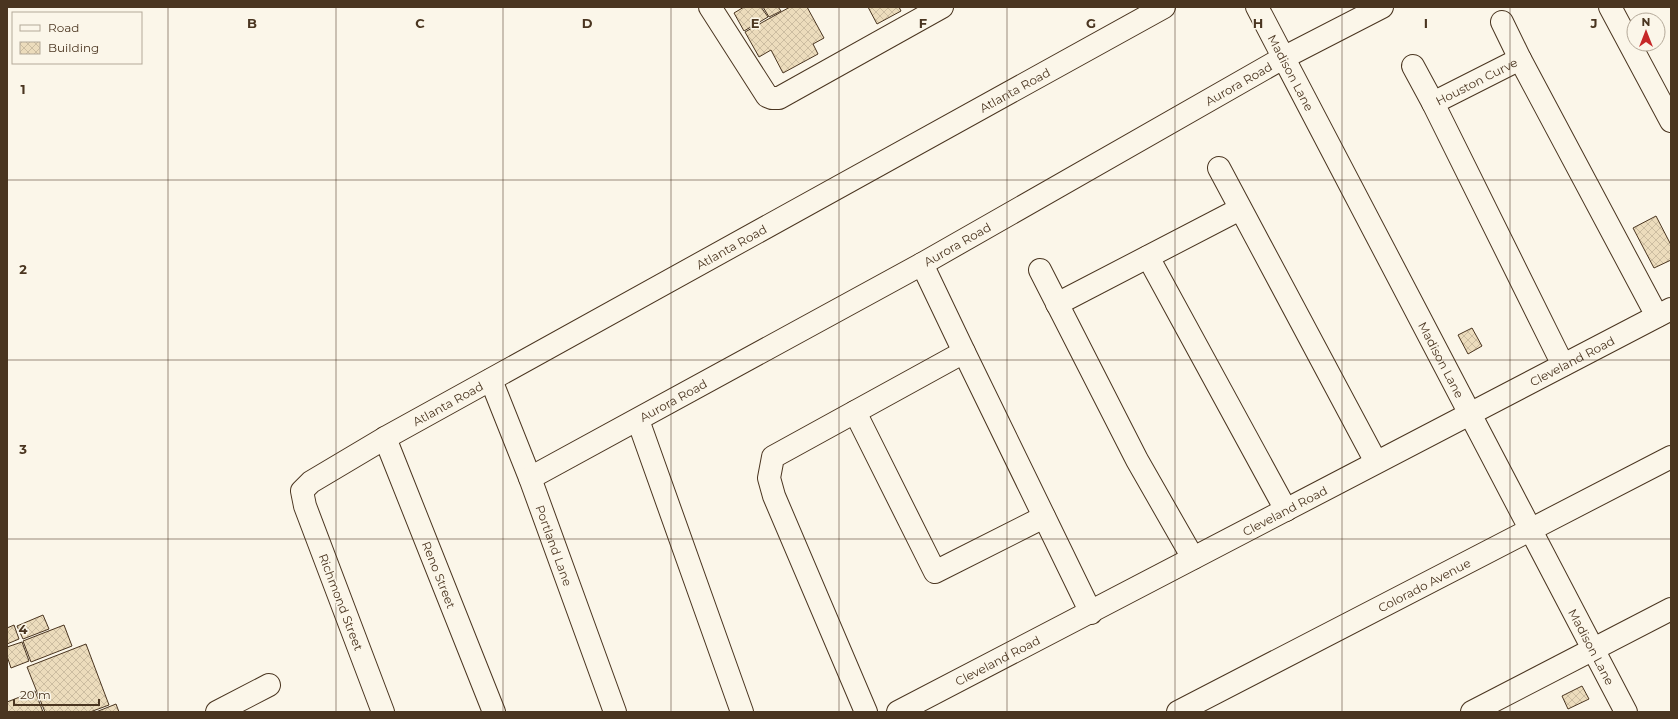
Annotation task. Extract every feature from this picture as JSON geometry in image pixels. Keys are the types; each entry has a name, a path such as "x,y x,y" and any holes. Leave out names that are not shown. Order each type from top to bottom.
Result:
{"street":[{"path":"710,7 767,96 772,98 779,98 942,7"},
{"name":"Atlanta Road","path":"302,490 311,482 385,438 1164,7"},
{"name":"Madison Lane","path":"1257,7 1594,648 1626,712"},
{"name":"Aurora Road","path":"530,478 922,264 1283,58 1382,7"},
{"path":"1610,7 1671,121"},
{"path":"1502,22 1520,59"},
{"name":"Houston Curve","path":"1563,365 1433,102 1520,59 1664,313"},
{"path":"1413,66 1433,102"},
{"path":"1219,168 1376,462"},
{"path":"1057,304 1240,209"},
{"path":"1148,257 1286,510"},
{"path":"922,264 1091,613"},
{"path":"1040,270 1137,460 1193,558"},
{"name":"Cleveland Road","path":"898,712 1091,613 1376,462 1664,313"},
{"path":"866,712 774,496 769,478 774,457 964,352"},
{"name":"Portland Lane","path":"491,380 530,478 615,712"},
{"path":"855,412 935,572 1044,517"},
{"path":"638,420 742,712"},
{"name":"Reno Street","path":"385,438 494,712"},
{"name":"Colorado Avenue","path":"1178,712 1671,457"},
{"name":"Richmond Street","path":"302,490 305,506 384,712"},
{"path":"1472,712 1496,706 1594,648 1671,609"},
{"path":"217,712 269,685"}],"building":[{"path":"744,7 761,7 768,17 744,31 734,13"},
{"path":"763,7 778,7 781,11 769,17"},
{"path":"790,7 807,7 824,38 813,44 818,54 783,73 771,50 759,57 745,32"},
{"path":"868,7 899,7 901,11 877,24"},
{"path":"1656,216 1671,245 1671,260 1654,268 1633,228"},
{"path":"1472,328 1482,346 1468,354 1458,335"},
{"path":"43,615 49,629 23,639 17,626"},
{"path":"14,625 19,639 7,644 7,628"},
{"path":"64,625 72,646 31,662 23,641"},
{"path":"22,642 29,661 11,668 7,656 7,647"},
{"path":"86,644 109,705 90,712 45,712 27,667"},
{"path":"1582,686 1589,699 1568,709 1562,696"},
{"path":"35,691 43,712 7,712 7,702"},
{"path":"116,704 119,712 96,712"}]}
